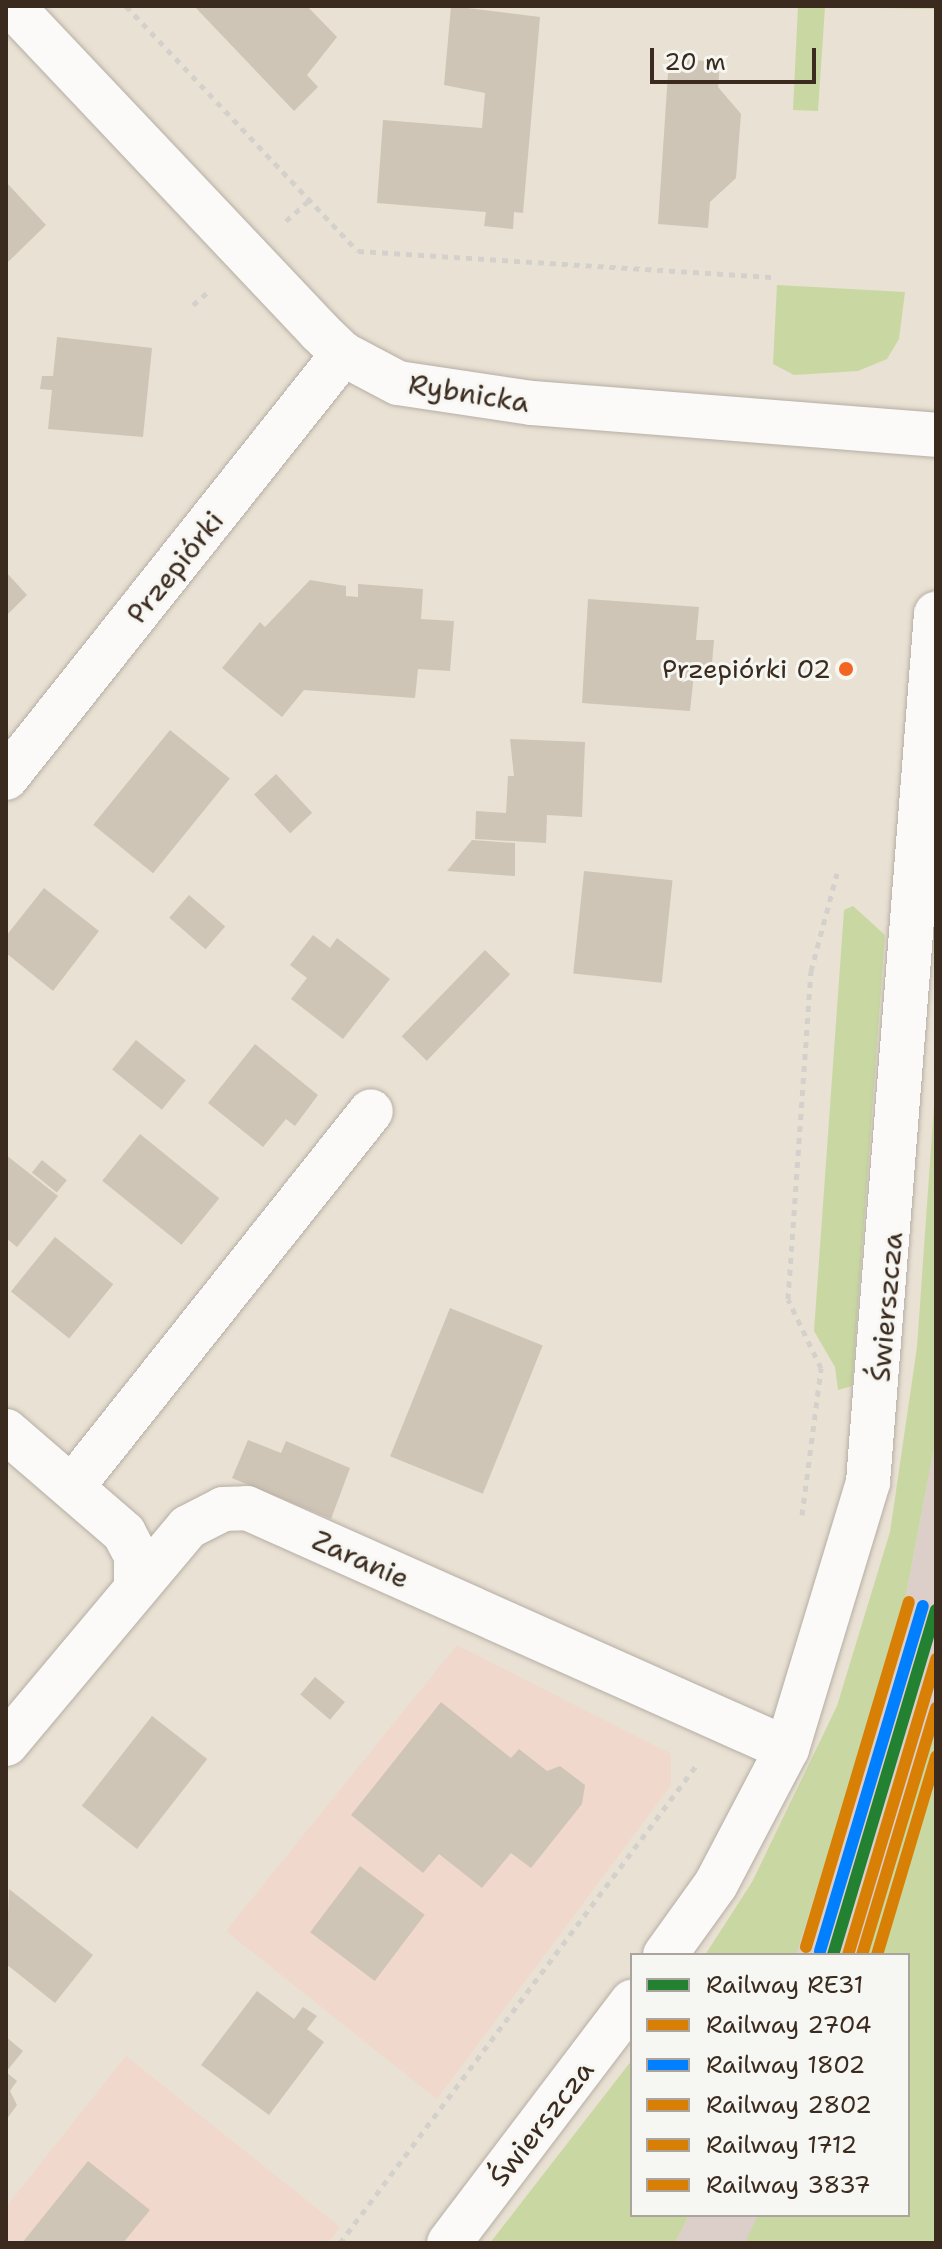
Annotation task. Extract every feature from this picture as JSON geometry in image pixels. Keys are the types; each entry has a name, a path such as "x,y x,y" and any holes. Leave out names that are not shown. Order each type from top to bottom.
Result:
{"street":[{"name":"Rybnicka","path":"12,6 343,354 398,383 454,395 936,435"},
{"name":"Przepiórki","path":"6,778 343,354"},
{"name":"Świerszcza","path":"666,1953 716,1884 787,1749 833,1615 877,1421 936,614"},
{"path":"72,1487 371,1111"},
{"path":"6,1431 124,1533 136,1556 136,1580"},
{"name":"Zaranie","path":"6,1744 136,1580 188,1527 223,1509 247,1508 787,1749"},
{"name":"Świerszcza","path":"449,2243 630,2005"}],"path":[{"path":"126,6 358,251 771,277"},
{"path":"801,1522 821,1368 788,1299 811,971 837,873"},
{"path":"340,2243 729,1723"}],"shaded area":[{"path":"936,1438 936,2243 675,2243 688,2217 910,2217 910,1953 797,1953 899,1631"},
{"path":"457,1645 671,1754 671,1785 437,2099 226,1931"},
{"path":"126,2056 340,2227 328,2243 6,2243 6,2207"}],"green space":[{"path":"798,6 936,6 936,9 825,7 818,111 793,110"},
{"path":"777,285 905,292 899,339 887,359 858,371 794,375 773,364"},
{"path":"853,906 885,935 852,1386 838,1390 835,1367 814,1331 844,910"},
{"path":"936,1077 936,1438 899,1631 797,1953 706,1953 752,1882 837,1706 890,1532 917,1347"},
{"path":"936,1729 936,2243 745,2243 757,2217 910,2217 910,1953 866,1953"},
{"path":"630,2063 630,2217 688,2217 675,2243 490,2243"}],"building":[{"path":"194,6 307,6 337,37 307,75 318,87 294,111"},
{"path":"451,6 540,17 523,213 514,212 513,229 484,226 486,212 377,203 383,120 482,128 485,93 444,85"},
{"path":"669,58 720,62 718,87 741,114 736,178 710,202 708,228 658,224"},
{"path":"6,182 46,225 6,264"},
{"path":"57,337 152,348 143,437 48,429 52,390 40,389 42,376 53,376"},
{"path":"6,572 27,595 6,616"},
{"path":"310,580 346,586 346,596 358,597 358,584 423,589 421,619 454,621 450,671 418,669 415,698 304,690 282,717 222,668 260,622 265,627"},
{"path":"588,599 699,607 696,640 714,640 711,675 694,674 690,711 582,703"},
{"path":"170,730 230,778 153,873 93,825"},
{"path":"510,739 585,742 582,817 547,815 546,843 475,839 476,811 506,813 508,776 514,776"},
{"path":"276,774 312,813 290,833 254,794"},
{"path":"472,840 515,843 515,876 447,871"},
{"path":"584,871 673,880 662,983 573,973"},
{"path":"44,888 99,931 53,991 6,953 6,936"},
{"path":"189,895 225,926 206,949 169,918"},
{"path":"313,935 330,948 337,938 390,979 343,1039 291,999 307,978 290,965"},
{"path":"485,950 510,974 427,1061 402,1036"},
{"path":"136,1040 186,1080 162,1110 112,1070"},
{"path":"255,1044 318,1095 295,1126 286,1119 263,1147 208,1103"},
{"path":"140,1134 219,1198 182,1245 102,1181"},
{"path":"6,1155 58,1196 17,1247 6,1238"},
{"path":"42,1160 67,1180 57,1193 32,1172"},
{"path":"55,1237 113,1284 69,1339 11,1291"},
{"path":"450,1308 543,1345 483,1494 390,1456"},
{"path":"248,1440 281,1453 286,1441 350,1468 331,1519 232,1478"},
{"path":"315,1677 345,1702 330,1720 300,1695"},
{"path":"441,1702 511,1758 519,1749 547,1771 560,1766 585,1785 582,1804 531,1868 511,1853 482,1888 439,1854 423,1873 351,1815"},
{"path":"152,1716 207,1759 137,1849 82,1806"},
{"path":"360,1866 425,1915 375,1981 310,1932"},
{"path":"9,1889 93,1955 55,2003 6,1964"},
{"path":"257,1991 294,2019 303,2007 317,2016 307,2029 324,2042 269,2115 201,2065"},
{"path":"6,2037 23,2051 6,2072"},
{"path":"6,2072 17,2081 10,2091 17,2105 6,2120"},
{"path":"88,2161 150,2210 123,2243 22,2243"}],"rail line":[{"name":"1712","path":"806,1947 909,1602"},
{"name":"1802","path":"820,1951 923,1606"},
{"name":"RE31","path":"834,1953 936,1610"},
{"name":"2704","path":"849,1953 936,1659"},
{"name":"2802","path":"863,1953 936,1708"},
{"name":"3837","path":"878,1953 936,1757"}],"place":[{"name":"Przepiórki 02","path":"846,669"}]}
